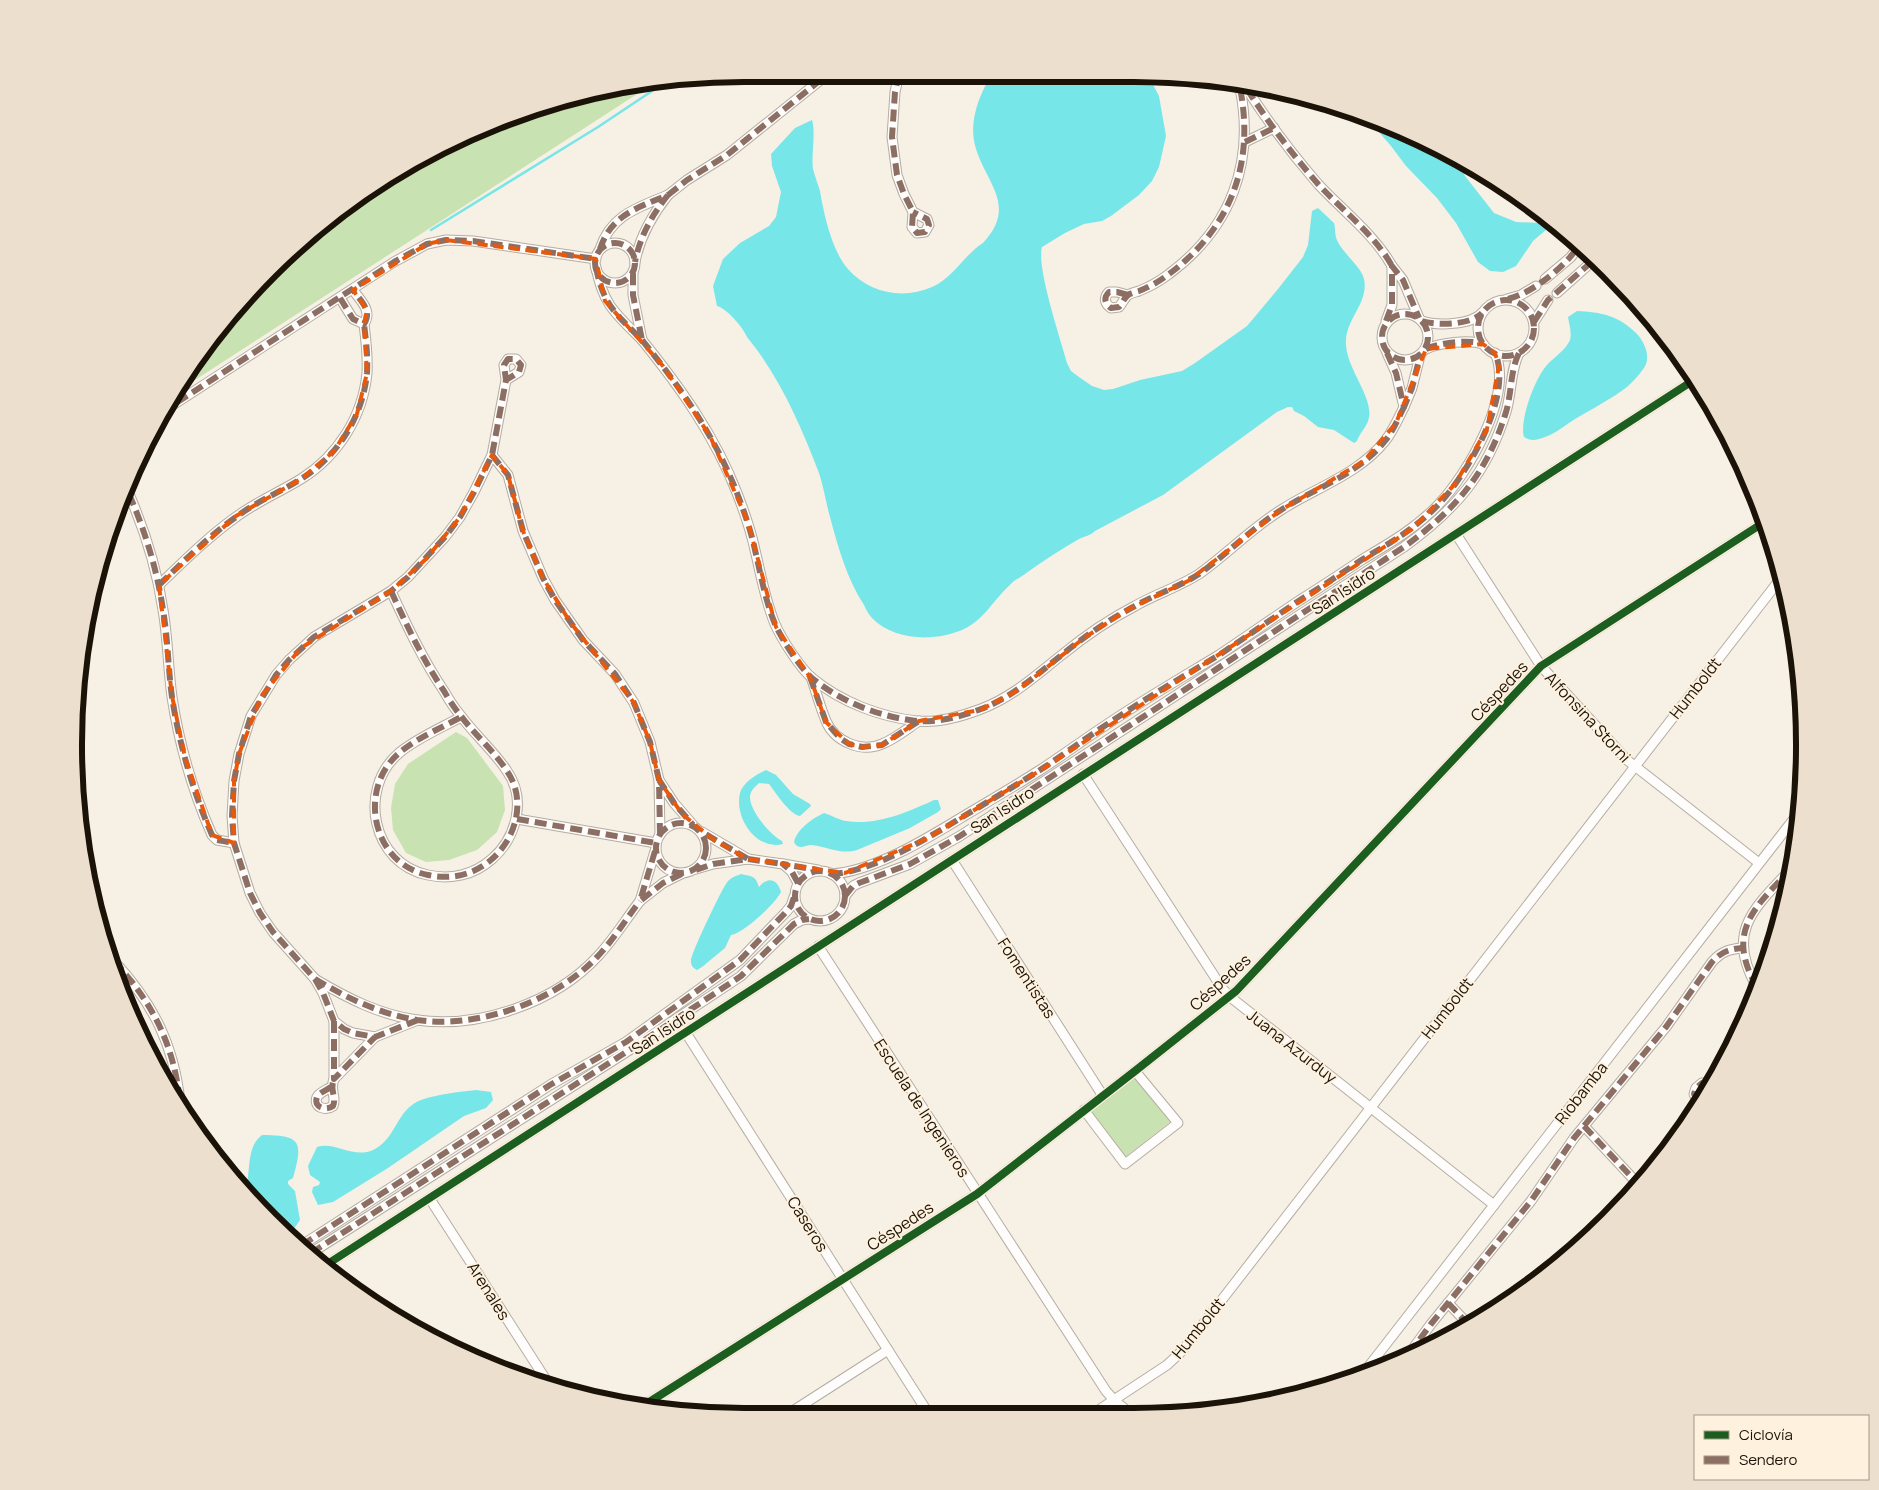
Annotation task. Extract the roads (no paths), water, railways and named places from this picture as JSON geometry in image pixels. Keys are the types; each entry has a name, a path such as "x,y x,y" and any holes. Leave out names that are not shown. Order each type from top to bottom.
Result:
{"street":[{"path":"818,82 734,150 668,195 624,215 611,226 604,238 596,263 600,289 615,314 642,340 692,406 724,463 748,522 764,592 776,627 784,642 810,676 826,722 840,738 849,744 862,747 882,745 919,721"},
{"path":"898,82 893,108 892,137 898,175 904,194 913,212"},
{"path":"1128,295 1168,275 1185,261 1213,231 1223,214 1235,187 1245,142 1240,91"},
{"path":"810,676 851,702 868,710 919,721 958,716 980,710 1000,701 1032,681 1071,648 1136,605 1199,574 1246,534 1281,510 1360,465 1383,443 1404,408 1422,352 1428,341 1428,332 1420,320 1403,280 1383,251 1318,183 1274,128 1250,93"},
{"path":"1245,142 1274,128"},
{"path":"596,263 601,277 611,282 622,281 628,278 632,272 637,250 647,226 668,195"},
{"path":"179,401 394,262 427,244 446,240 473,241 596,263"},
{"path":"600,249 610,244 620,244 632,252 635,262"},
{"path":"1545,279 1560,268 1575,251"},
{"path":"1557,293 1589,264"},
{"path":"1392,266 1392,305 1381,338 1396,373 1404,408"},
{"path":"1560,268 1572,280"},
{"path":"632,272 633,294 642,340"},
{"path":"1385,325 1394,316 1402,314 1411,315 1431,324 1472,320 1490,305 1521,295 1536,286"},
{"path":"159,585 216,531 236,516 301,479 319,466 334,450 351,426 357,414 365,387 367,357 364,324 368,315 367,310 353,290"},
{"path":"340,298 358,322 364,324"},
{"path":"1386,351 1392,357 1404,361 1412,360 1422,352 1440,345 1475,342 1483,344 1495,353 1510,356 1519,353 1533,337 1534,322 1530,313 1523,306 1505,299"},
{"path":"1534,322 1548,300"},
{"path":"350,313 354,304 362,303"},
{"path":"1482,313 1478,329 1483,344"},
{"path":"307,1242 550,1086 611,1057 740,960 791,906 798,883 809,873 845,873 853,871 899,853 926,839 1041,770 1106,724 1412,529 1434,509 1450,490 1467,467 1480,442 1492,414 1497,393 1499,366 1495,353"},
{"path":"316,1250 611,1057 741,976 794,924 809,919 823,921 835,916 841,909 845,896 853,886 910,864 952,840 1418,537 1437,522 1458,501 1484,464 1502,424 1511,389 1514,364 1519,353"},
{"path":"418,1020 375,1037 332,1083 334,1021 323,993 315,979 288,950 260,913 247,885 234,844 232,816 234,781 239,754 251,716 262,695 276,675 314,637 391,591 426,559 445,537 474,492 492,455 506,380"},
{"name":"San Isidro","path":"331,1262 1689,383"},
{"path":"492,455 508,476 523,531 543,578 555,600 584,640 615,674 634,703 650,742 659,780 658,857 666,868 684,873"},
{"path":"130,498 146,538 159,585 164,610 172,696 185,757 212,835 217,840 234,844"},
{"name":"Céspedes","path":"655,1401 976,1194 1135,1071 1229,996 1541,666 1759,526"},
{"path":"1412,529 1418,537"},
{"name":"Alfonsina Storni","path":"1456,534 1541,666 1634,766 1759,863"},
{"name":"Humboldt","path":"1102,1408 1166,1365 1183,1350 1776,584"},
{"path":"391,591 423,657 461,717 509,773 516,797 517,819 509,839 495,857 478,870 457,876 433,876 413,870 394,857 382,839 377,827 375,802 377,788 389,764 399,754 411,745 461,717"},
{"path":"1237,642 1243,651"},
{"path":"1060,756 1066,766"},
{"name":"Juana Azurduy","path":"1083,774 1229,996 1494,1205"},
{"path":"659,780 682,814 696,828 706,842 706,852 703,861 693,870"},
{"path":"517,819 657,842"},
{"name":"Riobamba","path":"1371,1363 1792,821"},
{"path":"640,901 657,842 666,828 674,823 684,823 696,828 748,859"},
{"path":"315,979 364,1005 418,1020 443,1021 483,1018 513,1009 550,992 577,975 598,957 640,901 664,883 684,873 713,864 748,859 827,872 841,883 845,896"},
{"name":"Fomentistas","path":"952,860 1102,1096"},
{"path":"783,864 792,872 798,883"},
{"path":"1753,980 1742,948 1746,929 1753,911 1784,876"},
{"path":"794,897 799,910 809,919"},
{"name":"Escuela de Ingenieros","path":"818,946 976,1194 1106,1392 1124,1408"},
{"path":"1417,1344 1503,1237 1584,1126 1666,1027 1712,962 1725,950 1742,948"},
{"path":"123,971 135,985 161,1026 172,1058 177,1086"},
{"path":"334,1021 353,1033 375,1037"},
{"name":"Caseros","path":"686,1032 925,1408"},
{"path":"1084,1110 1125,1164 1178,1123 1135,1071"},
{"path":"1695,1097 1696,1088 1704,1083"},
{"path":"1584,1126 1634,1180"},
{"name":"Arenales","path":"430,1199 543,1375"},
{"path":"1448,1303 1464,1320"},
{"path":"797,1408 888,1350"}],"water":[{"path":"987,82 1134,82 1152,83 1159,96 1166,136 1159,167 1152,181 1139,195 1111,216 1102,221 1084,224 1042,247 1041,257 1046,286 1067,363 1071,371 1092,386 1104,390 1182,371 1195,363 1247,326 1278,289 1303,257 1308,245 1312,211 1318,208 1334,223 1338,242 1360,270 1364,279 1365,287 1361,303 1350,324 1346,340 1349,360 1367,400 1369,417 1366,426 1354,443 1334,430 1318,427 1294,411 1292,407 1277,412 1163,495 1079,539 1015,580 983,615 971,625 941,636 916,637 903,635 881,626 867,612 844,562 819,473 789,402 770,369 742,328 734,318 717,306 713,286 723,259 740,243 769,226 776,217 781,192 772,166 771,154 795,128 812,120 814,130 813,169 833,243 837,253 848,269 866,284 887,292 910,293 921,291 932,287 946,278 983,243 994,229 998,216 999,204 974,141 973,124"},
{"path":"1376,129 1427,151 1463,170 1465,176 1494,213 1516,222 1542,223 1547,229 1533,241 1516,266 1503,272 1490,271 1478,262 1456,223 1437,198 1406,166"},
{"path":"1577,311 1594,312 1609,316 1630,327 1639,336 1645,347 1646,364 1632,383 1615,396 1544,438 1528,439 1524,437 1523,430 1526,411 1533,389 1542,371 1568,344 1571,334 1568,317"},
{"path":"766,770 776,775 793,794 811,806 800,816 787,807 769,784 759,783 753,789 750,796 753,808 767,828 783,844 773,845 756,837 749,830 740,812 740,793 744,785"},
{"path":"938,800 941,809 938,812 910,828 857,850 846,852 812,845 800,847 794,842 802,828 824,813 843,820 869,822 903,813"},
{"path":"741,874 753,877 759,887 768,880 772,881 777,884 781,892 759,917 744,929 731,935 725,948 697,970 692,967 692,956 707,921 728,881"},
{"path":"476,1090 491,1092 493,1100 486,1108 464,1116 388,1168 333,1202 318,1205 312,1192 313,1187 319,1185 320,1182 310,1175 308,1166 317,1147 331,1146 358,1152 373,1150 386,1141 406,1110 412,1105 442,1094"},
{"path":"262,1135 275,1135 292,1139 296,1143 298,1156 296,1166 293,1178 288,1181 288,1184 295,1191 300,1220 294,1229 247,1182 251,1153 257,1140"}],"waterway":[{"path":"431,230 598,127 656,89"}]}
